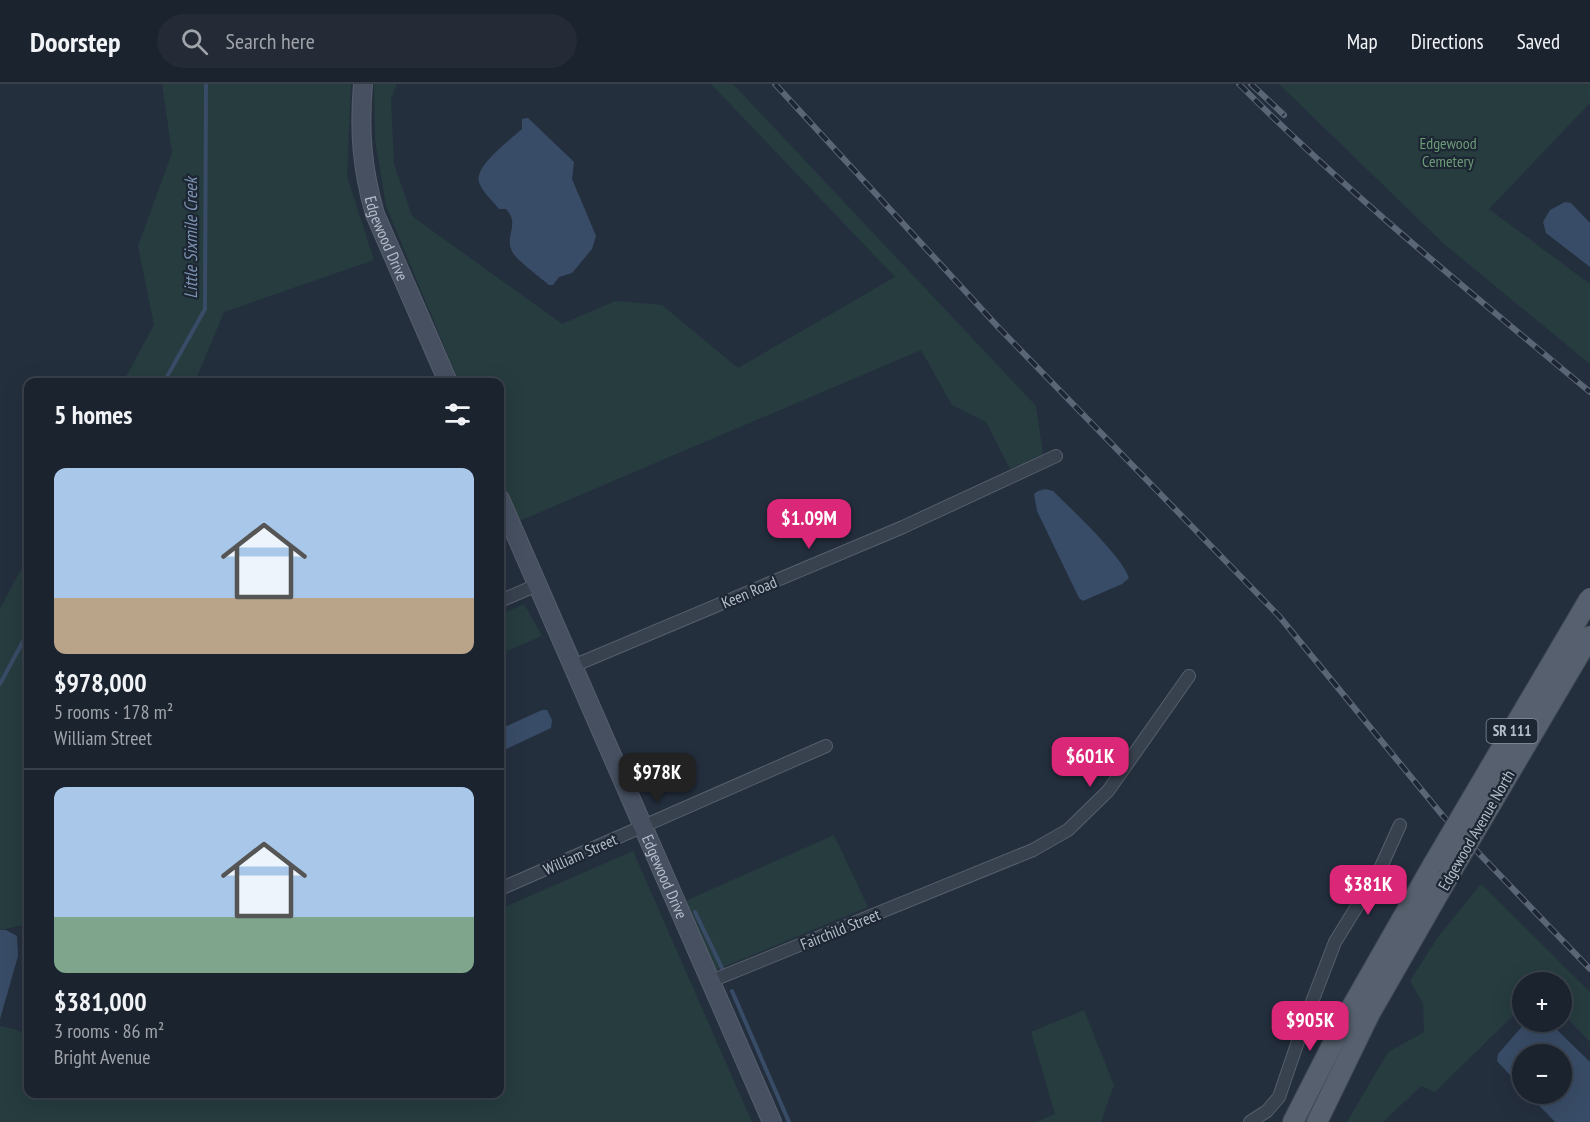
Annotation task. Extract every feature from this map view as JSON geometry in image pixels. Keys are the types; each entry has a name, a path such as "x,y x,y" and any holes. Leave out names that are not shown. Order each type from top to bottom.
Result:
{"main road":[{"name":"Edgewood Avenue North","path":"1317,1122 1441,870 1590,598"},
{"name":"Edgewood Avenue North","path":"1293,1122 1349,1012 1590,636"}],"street":[{"name":"Edgewood Drive","path":"363,84 360,114 362,153 375,214 446,378"},
{"name":"Keen Road","path":"573,666 903,527 1056,456"},
{"name":"Edgewood Drive","path":"504,508 772,1122"},
{"path":"504,600 537,585"},
{"name":"Fairchild Street","path":"711,981 1033,850 1068,830 1108,791 1189,676"},
{"name":"William Street","path":"504,887 826,746"},
{"path":"1250,1122 1267,1111 1279,1096 1335,942 1380,869 1400,825"}],"green space":[{"path":"162,84 351,84 347,176 374,260 224,312 197,378 125,378 154,325 138,246 172,153"},
{"path":"374,84 397,84 391,99 394,164 412,216 562,324 615,301 662,305 738,368 895,277 711,84 733,84 1036,406 1043,454 1010,469 986,422 952,405 921,350 517,522 504,490 504,378 457,378 386,206 375,139"},
{"name":"Edgewood Cemetery","path":"1279,84 1590,84 1590,103 1489,209 1590,284 1590,364 1444,244"},
{"path":"24,564 24,925 0,930 0,609"},
{"path":"524,604 542,636 504,652 504,613"},
{"path":"834,835 868,907 714,971 683,902"},
{"path":"633,851 752,1122 0,1122 0,1026 18,1030 24,1035 24,1098 504,1098 504,907"},
{"path":"1481,884 1570,972 1512,972 1512,1017 1435,1092 1421,1086 1383,1122 1347,1122 1388,1052 1424,1032 1423,1003 1410,981 1438,937"},
{"path":"1572,974 1590,992 1590,1042 1572,1023"},
{"path":"1084,1010 1114,1085 1101,1122 1036,1122 1055,1114 1031,1032"}],"water":[{"path":"528,118 574,162 572,179 596,236 592,249 572,273 559,277 553,285 549,285 524,265 513,253 510,247 512,220 510,215 506,209 499,209 479,182 482,168 522,129 522,119"},
{"path":"1565,202 1571,203 1590,223 1590,267 1546,233 1543,222 1550,210"},
{"path":"1045,489 1053,491 1095,533 1117,558 1129,578 1122,584 1083,601 1079,598 1037,511 1034,494"},
{"path":"542,710 547,710 552,720 551,728 504,750 504,727"},
{"path":"0,930 6,930 17,936 18,956 0,1019"},
{"path":"1517,1032 1559,1032 1572,1044 1512,1044 1512,1077 1497,1061 1498,1054"},
{"path":"1572,1044 1590,1062 1590,1122 1555,1122 1538,1104 1572,1104"}],"waterway":[{"name":"Little Sixmile Creek","path":"166,378 205,309 206,84"},
{"name":"Little Sixmile Creek","path":"0,684 24,639"},
{"path":"695,912 723,970"},
{"path":"732,991 789,1122"}],"railway":[{"path":"775,84 999,328 1279,616 1443,816 1590,969"},
{"path":"1239,84 1367,204 1590,392"},
{"path":"1251,84 1284,115"}]}
